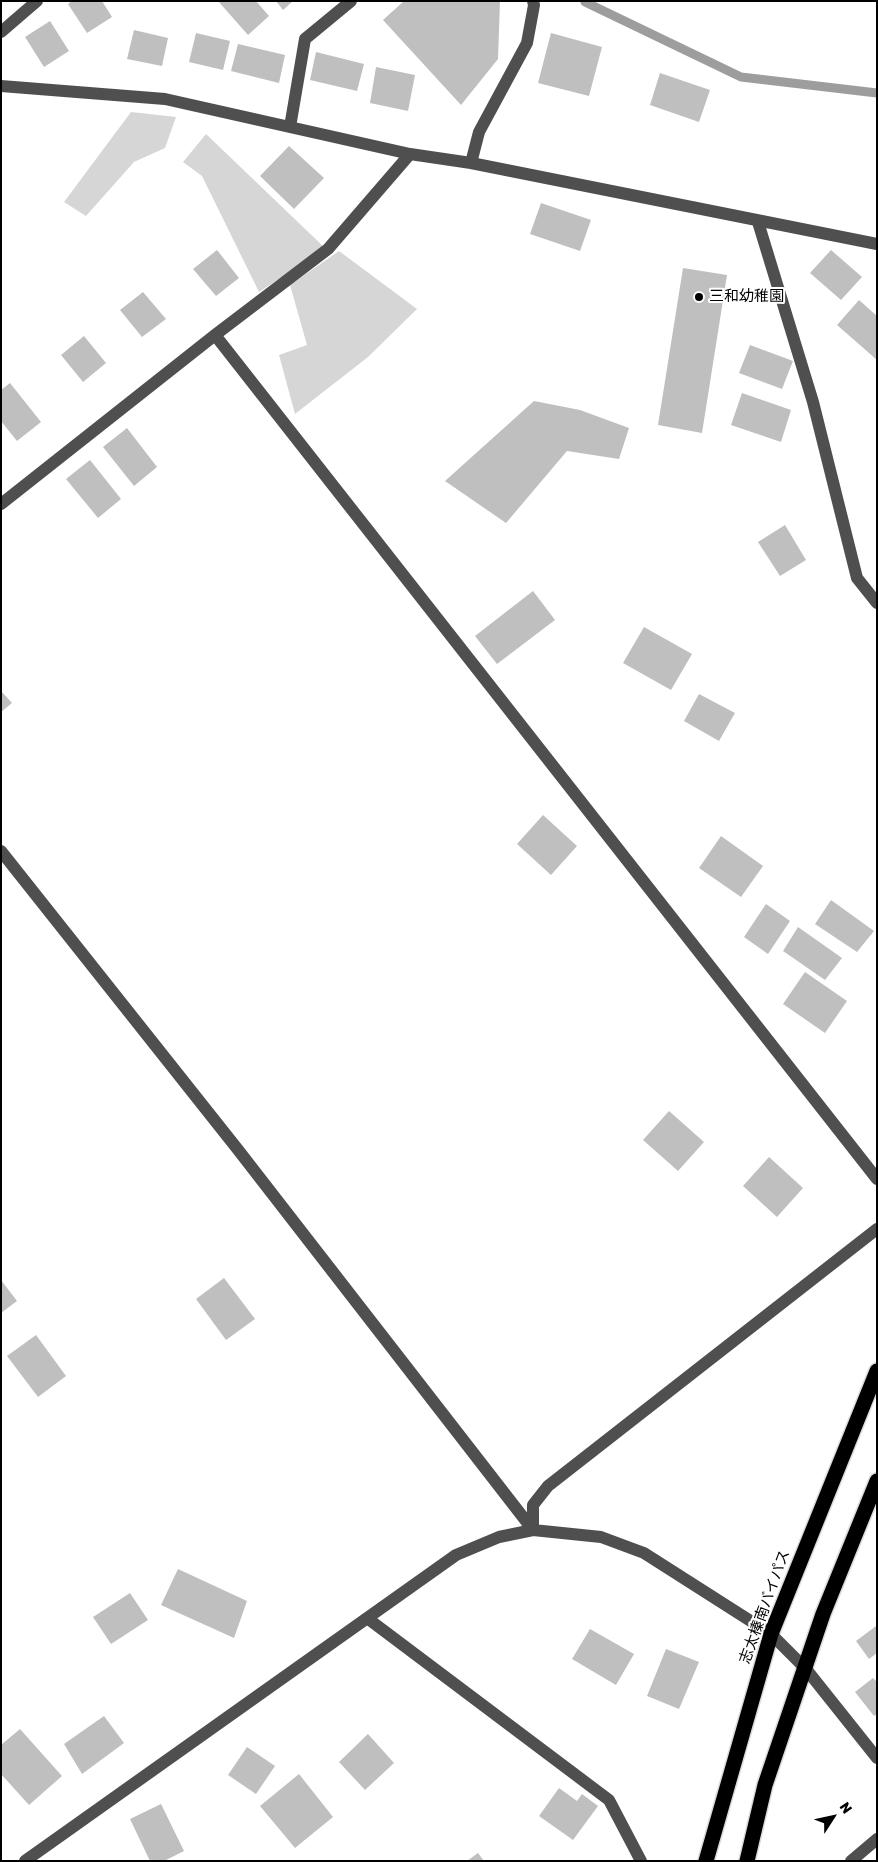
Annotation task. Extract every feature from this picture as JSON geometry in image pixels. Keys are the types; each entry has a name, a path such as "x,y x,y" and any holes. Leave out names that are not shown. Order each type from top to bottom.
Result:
{"highway":[{"name":"志太榛南バイパス","path":"706,1861 771,1634 877,1371"},
{"path":"747,1861 765,1785 806,1669 823,1614 877,1481"}],"street":[{"path":"1,32 37,1"},
{"path":"290,127 305,39 351,1"},
{"path":"471,163 479,132 527,44 534,5 533,1"},
{"path":"1,86 165,99 410,154 471,163 758,222 877,244"},
{"path":"1,504 215,335 328,249 410,154"},
{"path":"758,222 813,402 857,578 877,603"},
{"path":"215,335 877,1179"},
{"path":"1,851 239,1151 533,1530"},
{"path":"533,1530 533,1504 548,1486 877,1230"},
{"path":"25,1861 456,1555 499,1537 533,1530 601,1537 644,1553 771,1634 806,1669 877,1758"},
{"path":"367,1618 609,1800 641,1861"},
{"path":"850,1861 877,1840"}],"shaded area":[{"path":"131,112 176,117 165,148 134,162 86,216 64,202"},
{"path":"206,134 325,248 259,292 202,176 183,162"},
{"path":"339,251 417,309 368,357 295,414 279,355 307,345 290,285"}],"building":[{"path":"72,1 102,1 112,17 87,33 68,4"},
{"path":"218,1 256,1 269,16 248,35"},
{"path":"276,1 293,1 283,10"},
{"path":"404,1 500,1 498,59 461,105 383,20"},
{"path":"50,21 69,51 44,67 25,37"},
{"path":"134,30 168,38 162,66 127,59"},
{"path":"196,33 230,41 223,70 189,62"},
{"path":"551,33 602,47 589,96 538,83"},
{"path":"238,44 285,55 279,83 231,71"},
{"path":"316,52 364,64 357,91 310,80"},
{"path":"376,67 415,75 408,111 370,103"},
{"path":"660,73 710,90 699,122 650,105"},
{"path":"289,146 324,178 294,209 260,176"},
{"path":"541,203 591,220 580,251 530,234"},
{"path":"217,250 239,278 216,296 193,269"},
{"path":"831,250 862,277 841,300 810,273"},
{"path":"683,268 727,275 702,433 658,425"},
{"path":"143,292 166,319 142,337 120,310"},
{"path":"859,300 877,316 877,360 837,325"},
{"path":"84,336 106,363 83,382 61,355"},
{"path":"750,345 793,361 782,389 739,373"},
{"path":"10,383 41,422 17,441 1,421 1,390"},
{"path":"742,393 791,410 781,442 731,425"},
{"path":"534,401 580,410 629,428 619,459 567,451 506,523 445,481"},
{"path":"127,428 157,467 134,486 103,447"},
{"path":"90,460 121,499 98,518 66,479"},
{"path":"785,525 806,560 780,576 758,542"},
{"path":"533,591 555,620 497,664 475,636"},
{"path":"644,627 692,654 671,690 623,663"},
{"path":"1,691 12,703 1,712"},
{"path":"699,694 735,713 719,741 684,721"},
{"path":"543,815 577,846 551,875 517,844"},
{"path":"721,836 763,866 741,897 699,868"},
{"path":"831,900 874,931 857,952 815,924"},
{"path":"766,904 790,921 768,954 744,937"},
{"path":"798,927 842,958 825,980 783,951"},
{"path":"805,972 847,1001 825,1033 783,1004"},
{"path":"669,1111 704,1142 678,1171 643,1140"},
{"path":"769,1157 803,1188 777,1217 743,1186"},
{"path":"224,1278 255,1319 226,1340 196,1299"},
{"path":"1,1280 17,1301 1,1313"},
{"path":"36,1335 66,1376 38,1397 7,1356"},
{"path":"178,1569 247,1601 234,1638 161,1605"},
{"path":"130,1593 148,1620 111,1644 93,1617"},
{"path":"876,1626 877,1653 869,1659 856,1641"},
{"path":"590,1629 634,1654 616,1685 572,1659"},
{"path":"666,1649 699,1662 679,1709 647,1696"},
{"path":"873,1678 877,1682 877,1714 874,1716 855,1692"},
{"path":"104,1716 124,1743 82,1774 64,1744"},
{"path":"20,1729 62,1776 29,1805 1,1774 1,1745"},
{"path":"368,1734 394,1763 365,1790 339,1762"},
{"path":"247,1747 275,1766 256,1794 228,1775"},
{"path":"299,1774 333,1817 295,1848 260,1806"},
{"path":"559,1788 577,1801 582,1794 598,1806 573,1840 539,1816"},
{"path":"161,1804 184,1851 164,1861 150,1861 130,1819"},
{"path":"478,1853 484,1861 467,1861"}],"waterway":[{"path":"585,2 741,77 877,93"}],"place":[{"name":"三和幼稚園","path":"699,297"}]}
